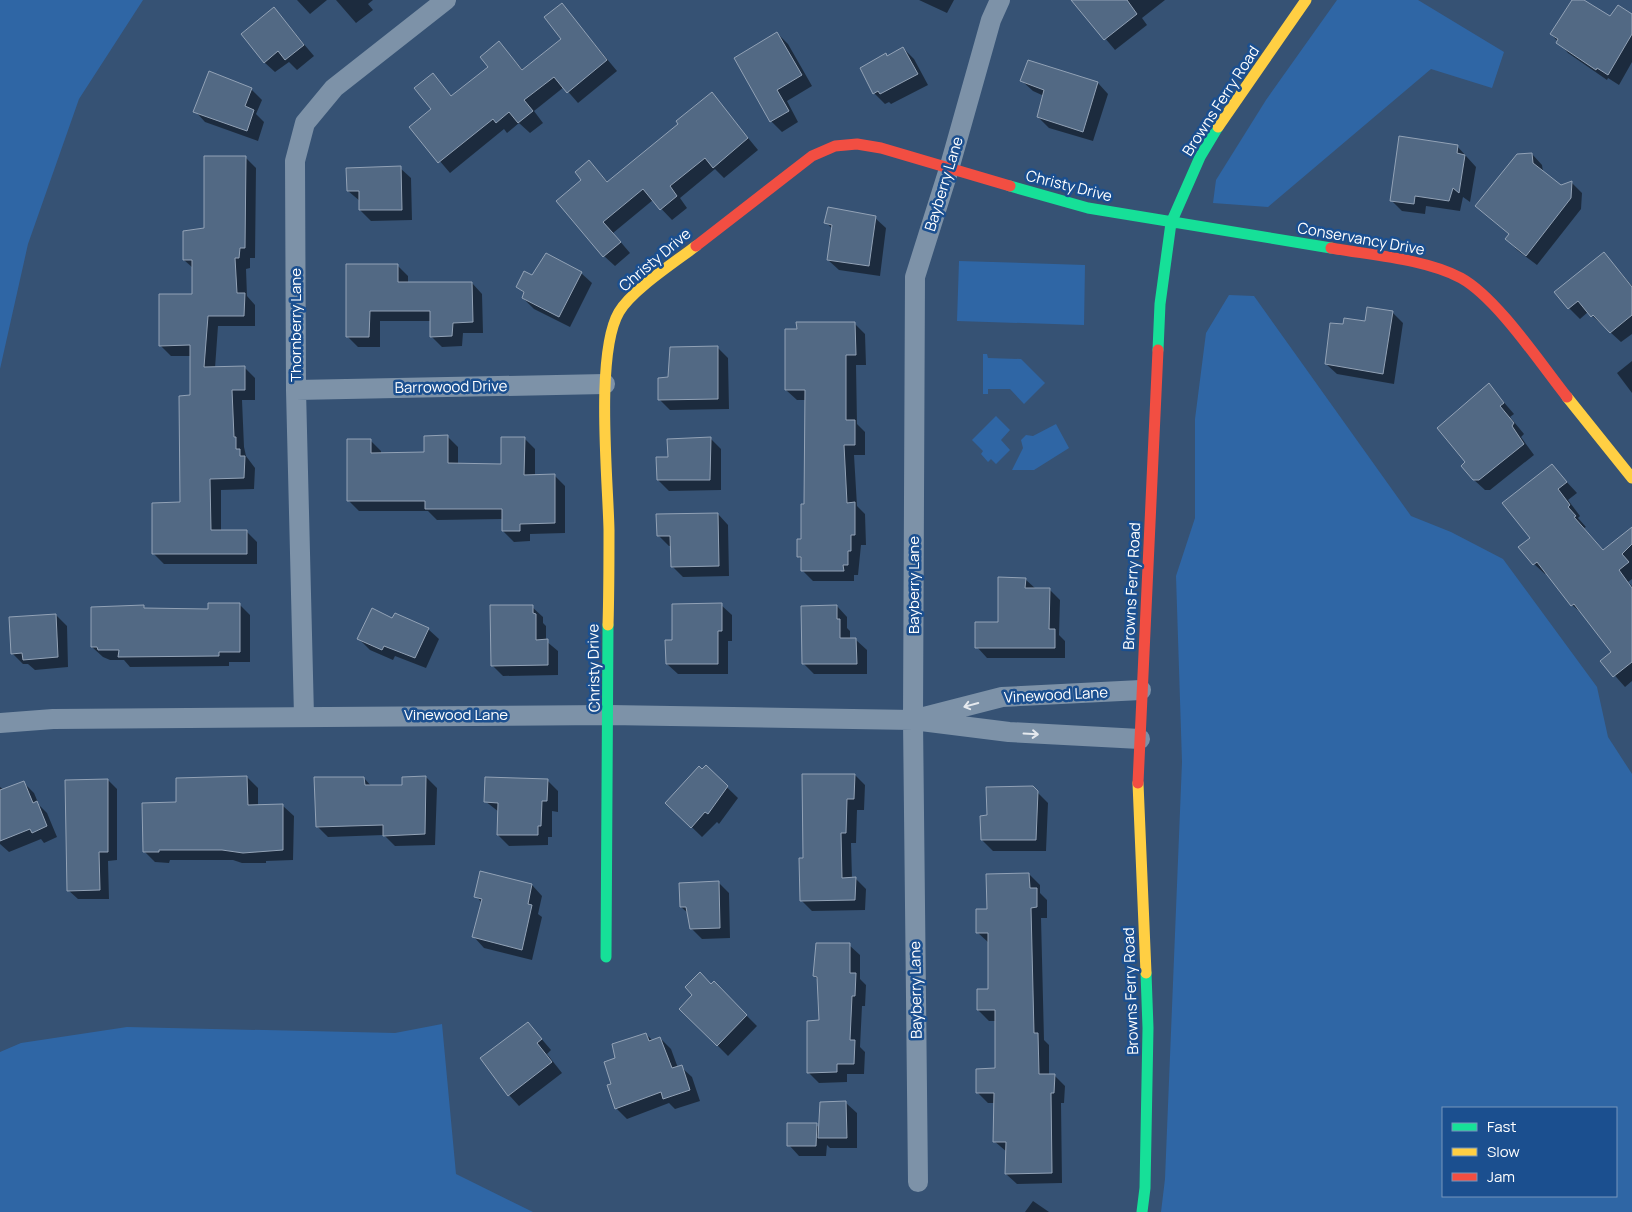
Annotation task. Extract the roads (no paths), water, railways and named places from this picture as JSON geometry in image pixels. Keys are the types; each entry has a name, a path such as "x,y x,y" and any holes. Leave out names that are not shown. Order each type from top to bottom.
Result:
{"street":[{"name":"Thornberry Lane","path":"304,716 296,390 296,161 305,123 334,88 446,0"},
{"name":"Bayberry Lane","path":"918,1182 913,720 915,277 949,169 991,20 1000,0"},
{"name":"Browns Ferry Road","path":"1142,1212 1145,1188 1148,1028 1138,793 1160,304 1172,223 1200,157 1222,120 1306,0"},
{"name":"Christy Drive","path":"606,957 609,531 605,384 612,329 619,312 631,298 812,156 835,146 857,144 881,148 1088,208 1172,223"},
{"name":"Conservancy Drive","path":"1172,223 1419,263 1461,278 1495,306 1632,478"},
{"name":"Barrowood Drive","path":"296,390 605,384"},
{"name":"Vinewood Lane","path":"913,720 1002,697 1142,690"},
{"name":"Vinewood Lane","path":"0,723 53,718 609,715 913,720 1008,732 1140,739"}]}
